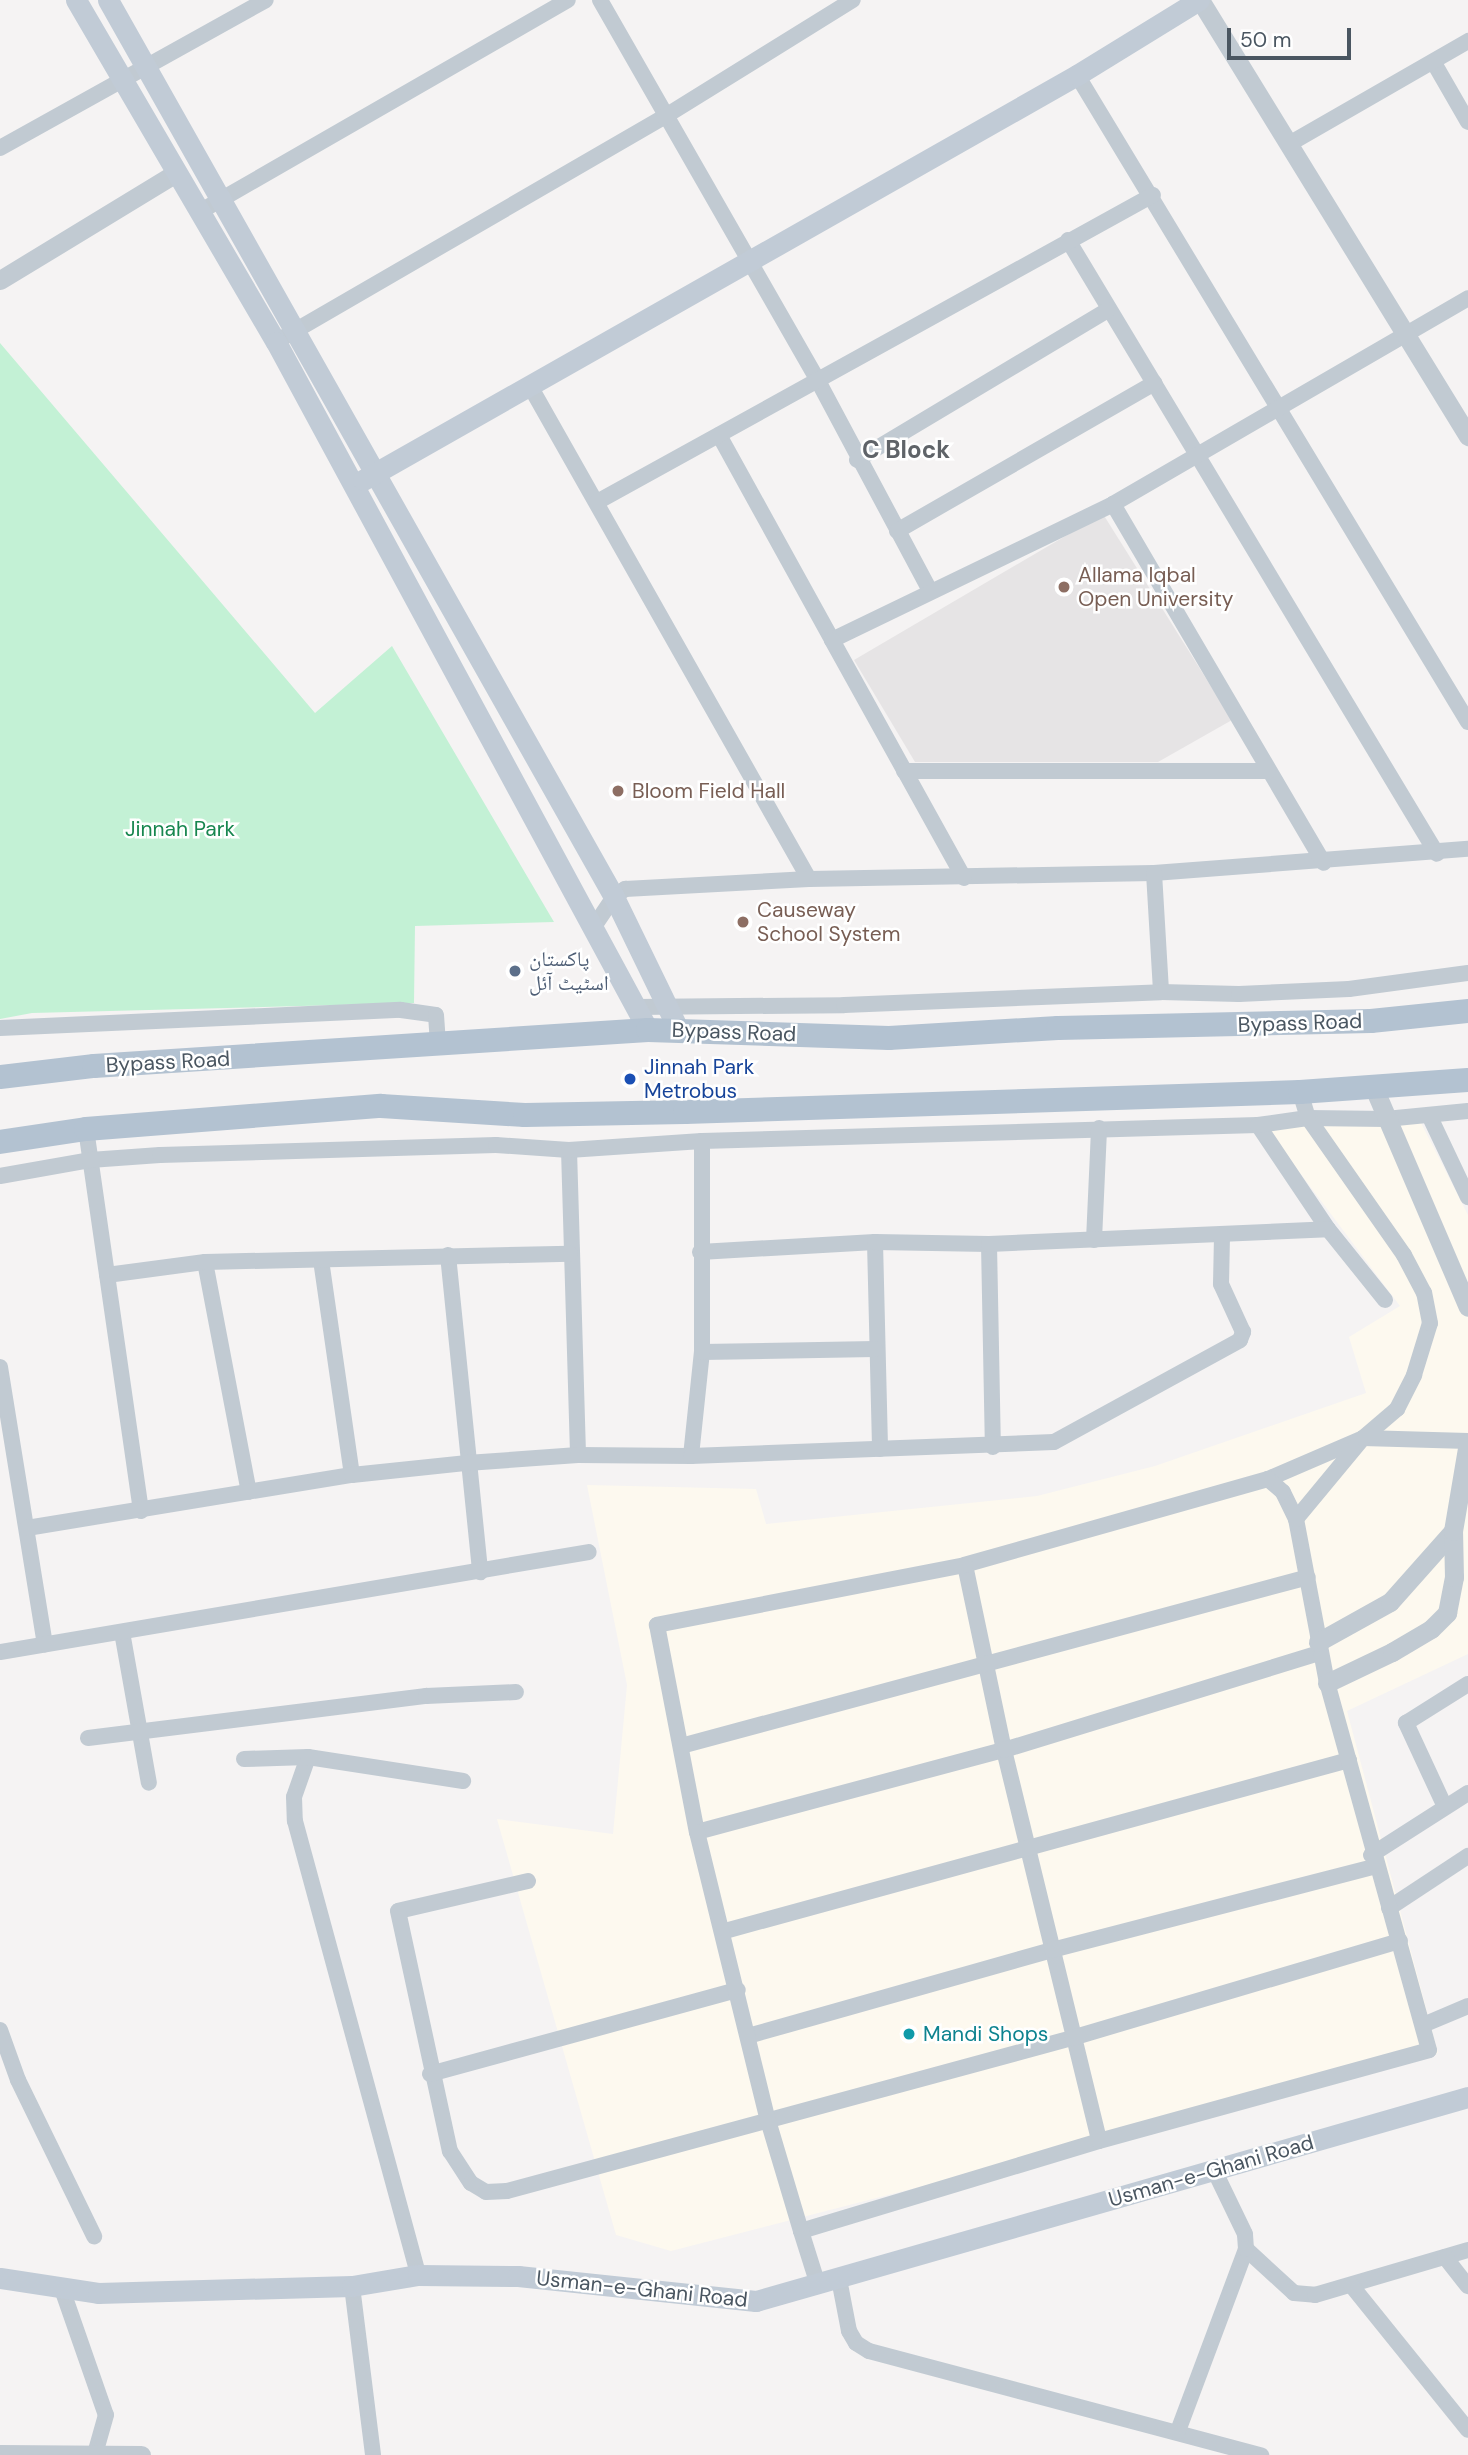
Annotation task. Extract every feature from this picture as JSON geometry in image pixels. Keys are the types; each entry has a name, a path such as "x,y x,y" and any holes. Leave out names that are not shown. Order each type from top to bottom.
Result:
{"main road":[{"path":"76,0 276,342 648,1030"},
{"path":"108,0 297,330 614,897 674,1017"},
{"path":"355,485 1077,75 1200,0"},
{"name":"Bypass Road","path":"0,1077 94,1066 648,1030 674,1017 889,1038 1058,1028 1371,1021 1468,1011"},
{"path":"0,1142 86,1129 381,1106 525,1115 685,1112 1300,1092 1468,1080"},
{"name":"Usman-e-Ghani Road","path":"0,2278 98,2293 352,2286 418,2275 518,2276 756,2301 1468,2097"}],"street":[{"path":"0,148 266,0"},
{"path":"201,211 568,0"},
{"path":"600,0 747,262 817,379 857,460 929,589"},
{"path":"276,342 664,117 853,0"},
{"path":"1200,0 1468,436"},
{"path":"1289,144 1468,41"},
{"path":"1433,62 1468,122"},
{"path":"1077,75 1153,195 1468,722"},
{"path":"0,280 176,173"},
{"path":"597,502 1153,195"},
{"path":"1068,240 1108,310 1200,455 1437,853"},
{"path":"832,640 929,589 1113,504 1468,298"},
{"path":"857,460 1108,310"},
{"path":"897,531 1154,383"},
{"path":"530,386 809,879"},
{"path":"719,435 964,878"},
{"path":"1113,504 1324,863"},
{"path":"904,771 1268,771"},
{"path":"593,928 614,897 625,889 809,879 1154,873 1324,863 1468,849"},
{"path":"1154,873 1161,992"},
{"path":"635,1007 674,1017 844,1005 1161,992 1349,989 1468,973"},
{"path":"0,1028 401,1010 436,1015 438,1043"},
{"path":"1374,1088 1468,1307"},
{"path":"1296,1519 1363,1438 1397,1409 1414,1375 1430,1323 1424,1293 1404,1255 1308,1118 1300,1092"},
{"path":"0,1176 90,1160 496,1145 569,1150 694,1142 1258,1125 1308,1118 1386,1119 1468,1111"},
{"path":"685,1112 694,1142 702,1352 691,1456"},
{"path":"1429,1115 1468,1197"},
{"path":"1258,1125 1328,1229 1385,1300"},
{"path":"1094,1240 1099,1128"},
{"path":"86,1129 141,1511"},
{"path":"569,1150 578,1455"},
{"path":"700,1252 875,1242 989,1244 1328,1229"},
{"path":"27,1528 352,1475 467,1463 578,1455 691,1456 993,1447 1054,1442 1240,1340 1242,1332 1221,1284 1222,1235"},
{"path":"875,1242 875,1349 880,1449"},
{"path":"989,1244 993,1447"},
{"path":"107,1275 205,1262 570,1254"},
{"path":"447,1255 480,1572"},
{"path":"321,1260 352,1475"},
{"path":"205,1262 249,1492"},
{"path":"702,1352 875,1349"},
{"path":"0,1367 45,1644"},
{"path":"818,2284 767,2117 725,1931 697,1832 657,1625 965,1565 1268,1479 1363,1438 1468,1441 1453,1531 1452,1596 1440,1622 1392,1653 1327,1683"},
{"path":"801,2231 1099,2141 1429,2050 1400,1941 1374,1861 1327,1683 1296,1519 1283,1492 1268,1479"},
{"path":"697,1832 1004,1750 1319,1647 1390,1602 1453,1531"},
{"path":"0,1652 589,1552"},
{"path":"965,1565 1004,1750 1099,2141"},
{"path":"681,1746 1308,1577"},
{"path":"122,1632 149,1783"},
{"path":"1445,1807 1406,1723 1468,1684"},
{"path":"88,1738 140,1733 194,1722 426,1696 516,1692"},
{"path":"244,1759 308,1756 463,1781"},
{"path":"308,1756 294,1797 295,1821 418,2275"},
{"path":"725,1931 1029,1850 1349,1760"},
{"path":"748,2036 1374,1861 1445,1807 1468,1793"},
{"path":"1389,1908 1468,1856"},
{"path":"528,1881 398,1911 430,2074 450,2151 471,2183 486,2192 508,2191 767,2117 1072,2038 1400,1941"},
{"path":"430,2074 738,1990"},
{"path":"1423,2025 1468,2006"},
{"path":"0,2030 18,2080 94,2236"},
{"path":"1178,2431 1246,2249 1245,2234 1214,2170"},
{"path":"1246,2249 1294,2293 1315,2295 1468,2250"},
{"path":"1445,2258 1468,2286"},
{"path":"839,2279 849,2331 856,2343 869,2351 1261,2455"},
{"path":"1350,2285 1468,2430"},
{"path":"352,2286 373,2455"},
{"path":"62,2289 106,2415 95,2454"},
{"path":"0,2454 141,2455"}],"shaded area":[{"name":"Allama Iqbal Open University","path":"1103,514 1232,720 1158,762 915,762 854,660"},
{"path":"1418,1117 1468,1215 1468,1654 1347,1711 1438,2053 671,2251 616,2235 497,1819 613,1834 627,1685 587,1485 756,1489 766,1524 1037,1496 1155,1466 1366,1393 1349,1337 1400,1306 1267,1129"}],"green space":[{"name":"Jinnah Park","path":"0,343 315,713 392,646 554,922 415,926 414,1003 32,1013 0,1019"}],"place":[{"name":"Allama Iqbal Open University","path":"1064,587"},
{"name":"Bloom Field Hall","path":"618,791"},
{"name":"Causeway School System","path":"743,922"},
{"name":"پاکستان اسٹیٹ آئل","path":"515,971"},
{"name":"Jinnah Park Metrobus","path":"630,1079"},
{"name":"Mandi Shops","path":"909,2034"}],"district":[{"name":"C Block","path":"906,450"}]}
